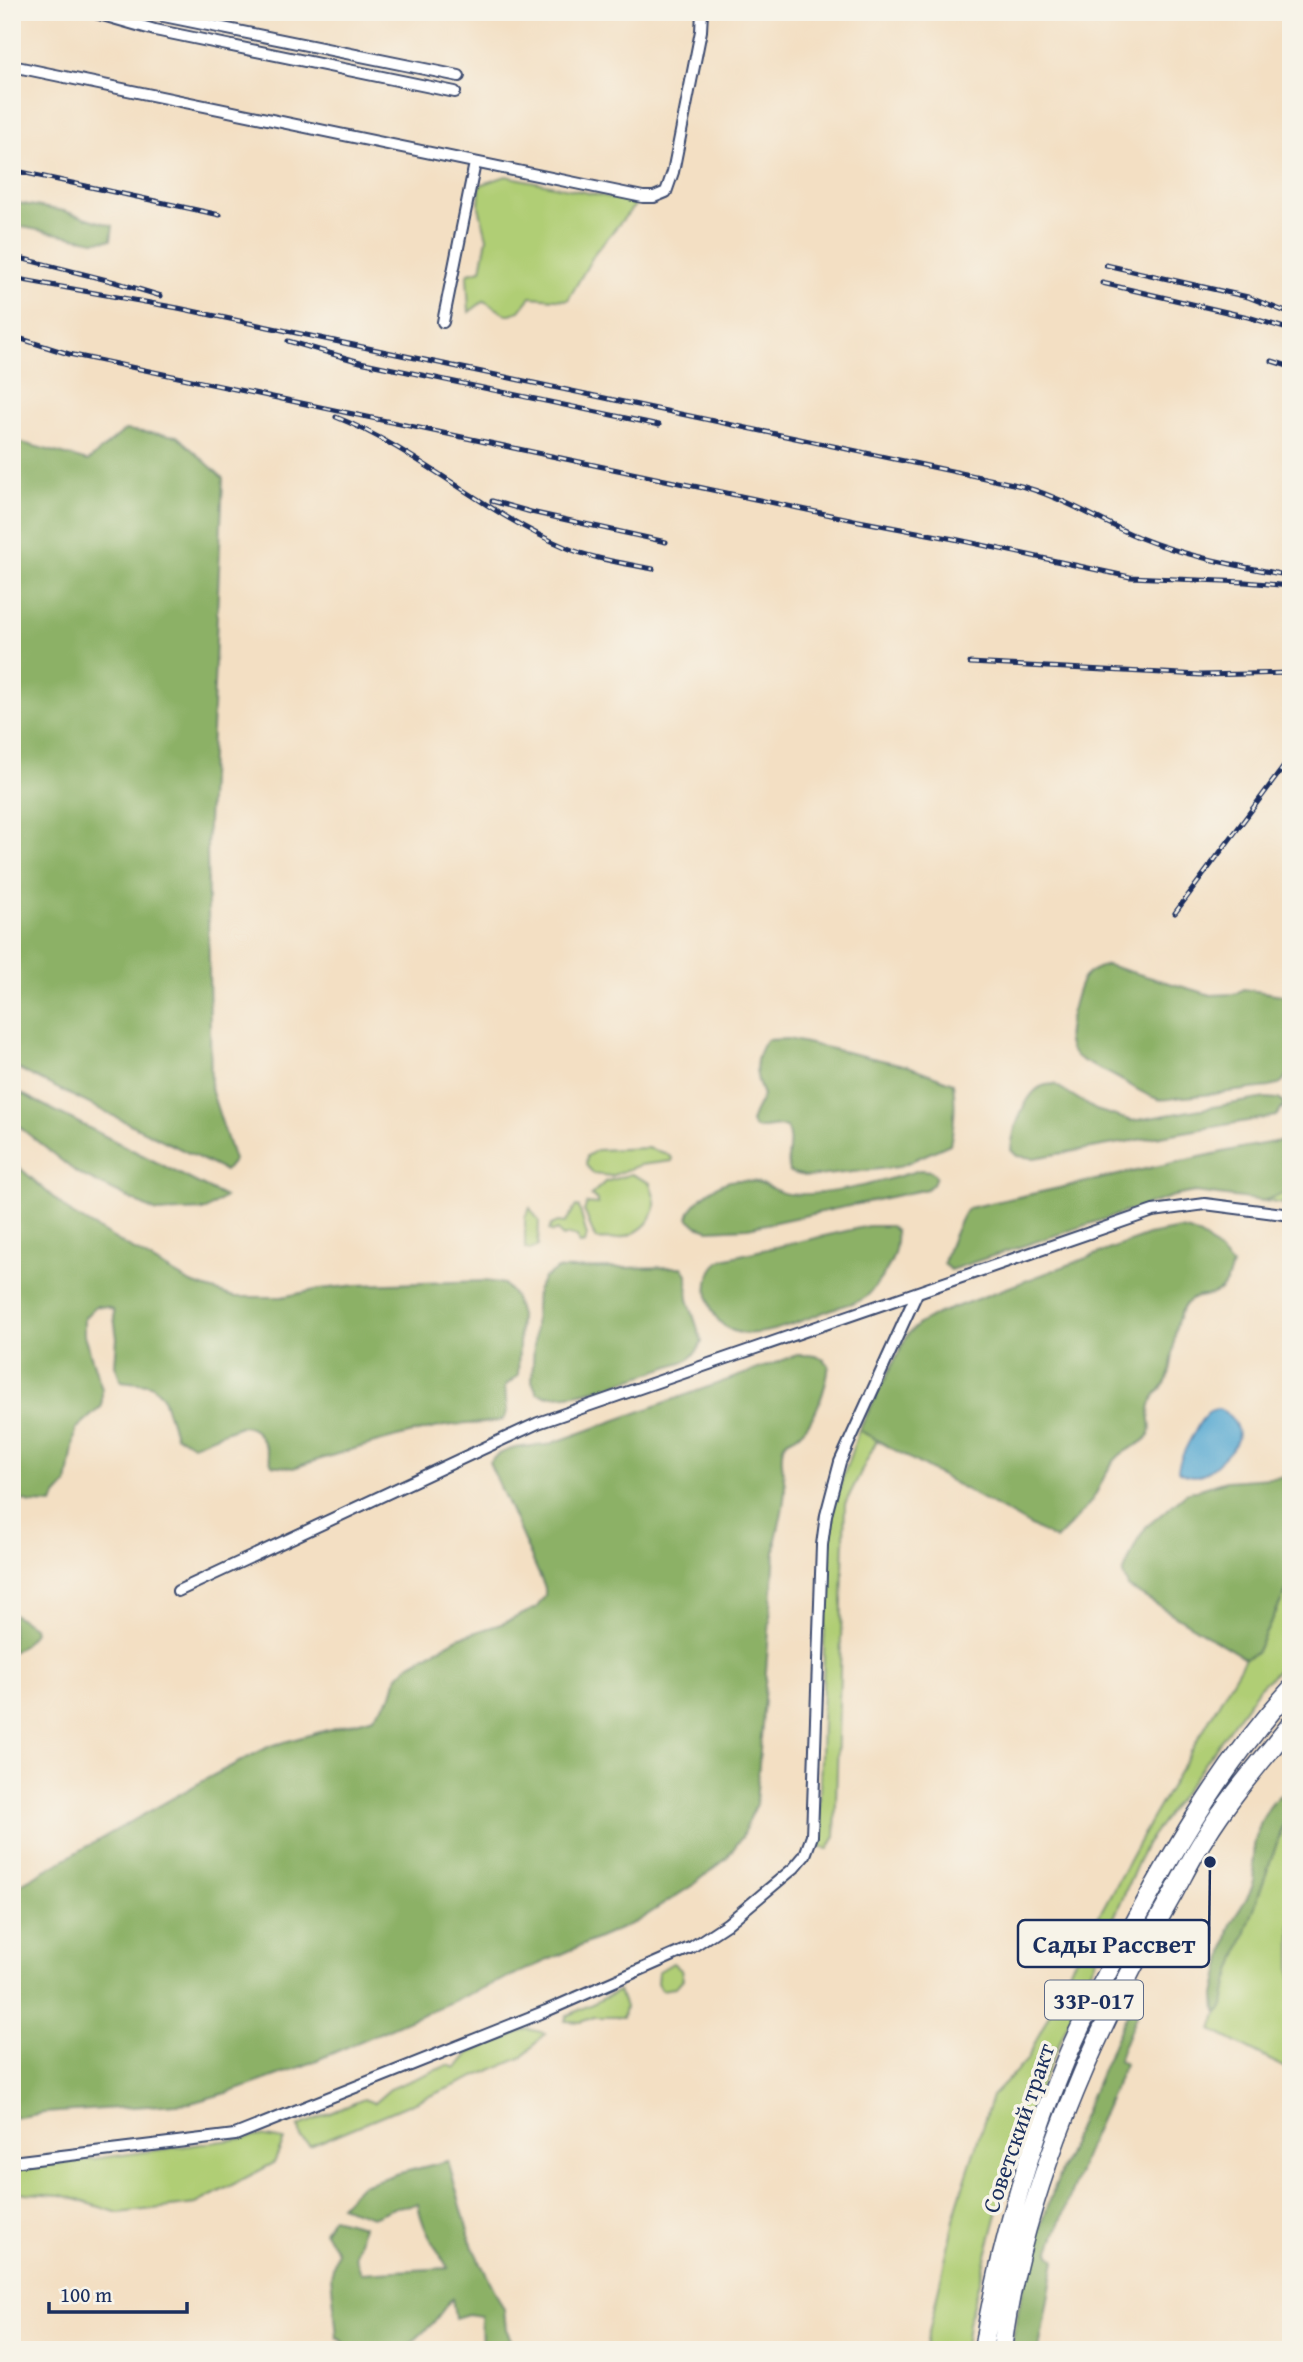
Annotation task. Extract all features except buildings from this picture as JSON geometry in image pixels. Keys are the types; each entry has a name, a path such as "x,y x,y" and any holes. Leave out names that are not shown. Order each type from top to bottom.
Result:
{"highway":[{"name":"Советский тракт","path":"983,2350 1009,2227 1033,2145 1066,2059 1106,1976 1182,1836 1224,1773 1291,1689"},
{"name":"Советский тракт","path":"1002,2350 1026,2232 1054,2148 1090,2058 1135,1959 1207,1833 1291,1724"}],"street":[{"path":"92,12 155,30 455,92"},
{"path":"144,12 459,76"},
{"path":"12,66 475,163 654,197 666,192 673,172 701,30 702,12"},
{"path":"443,323 475,163"},
{"path":"178,1591 538,1423 1153,1211 1205,1204 1291,1215"},
{"path":"12,2162 235,2135 546,2011 692,1947 727,1924 794,1868 805,1855 811,1836 822,1545 826,1515 840,1462 917,1293"}],"green space":[{"path":"506,176 637,203 596,251 568,300 531,297 520,311 507,315 484,301 469,312 467,276 481,270 487,238 479,207 480,185"},
{"path":"12,202 64,211 113,226 111,240 94,241 12,225"},
{"path":"125,430 177,436 223,478 207,847 211,1089 234,1160 225,1171 12,1066 12,440 88,461"},
{"path":"1107,965 1211,995 1235,994 1243,989 1282,995 1291,1005 1289,1074 1281,1083 1270,1087 1161,1099 1147,1095 1079,1059 1069,1046 1067,1036 1077,991 1086,975"},
{"path":"788,1039 908,1066 953,1083 954,1114 950,1144 898,1167 808,1177 789,1172 789,1138 786,1127 755,1128 751,1123 763,1095 757,1074 759,1053 766,1040"},
{"path":"1054,1084 1096,1110 1132,1121 1265,1098 1279,1099 1285,1105 1276,1116 1034,1158 1017,1156 1011,1150 1012,1143 1025,1104 1036,1090 1044,1085"},
{"path":"12,1089 225,1197 206,1210 157,1212 77,1173 12,1121"},
{"path":"1291,1139 1291,1190 1264,1201 1195,1192 1174,1196 950,1270 944,1264 961,1218 968,1208"},
{"path":"647,1148 665,1153 672,1161 640,1165 611,1176 594,1174 586,1165 587,1156 597,1150"},
{"path":"12,1161 72,1214 191,1283 234,1297 282,1297 358,1285 486,1281 504,1284 514,1296 520,1315 518,1376 505,1386 507,1412 504,1419 426,1430 293,1468 272,1465 262,1439 247,1427 240,1426 193,1445 175,1435 162,1395 153,1386 121,1381 115,1365 117,1338 113,1310 96,1306 84,1318 84,1335 102,1389 102,1406 76,1429 67,1484 56,1496 53,1504 31,1503 19,1499 12,1488"},
{"path":"920,1170 931,1171 936,1176 927,1189 748,1228 709,1230 697,1226 688,1218 700,1199 729,1181 753,1181 784,1193 805,1194 854,1188"},
{"path":"631,1174 650,1183 655,1203 652,1215 641,1229 624,1237 597,1239 584,1211 587,1203 598,1204 598,1200 591,1195 605,1182"},
{"path":"1291,1190 1291,1205 1264,1201"},
{"path":"576,1206 579,1207 587,1236 585,1243 579,1244 577,1237 563,1237 558,1230 549,1230 551,1225 565,1223"},
{"path":"530,1208 539,1221 538,1246 530,1250 525,1248 525,1217"},
{"path":"868,1226 890,1226 896,1231 896,1239 889,1267 866,1297 783,1327 755,1333 731,1330 715,1316 710,1306 708,1285 715,1266 723,1259"},
{"path":"1180,1229 1203,1237 1215,1247 1232,1265 1228,1279 1216,1293 1196,1298 1184,1307 1177,1324 1167,1380 1150,1406 1151,1430 1148,1437 1115,1460 1088,1505 1056,1540 859,1430 908,1334 919,1324 937,1314 1148,1235"},
{"path":"682,1267 687,1274 688,1299 702,1342 688,1360 590,1391 551,1396 537,1393 532,1381 537,1290 544,1278 558,1269"},
{"path":"797,1355 819,1357 829,1365 823,1393 811,1420 783,1447 785,1490 776,1539 756,1804 742,1837 726,1859 693,1885 636,1922 303,2066 240,2089 191,2103 44,2113 12,2118 12,1889 270,1746 374,1717 392,1695 397,1677 409,1665 458,1638 504,1623 536,1608 545,1596 545,1588 489,1462 495,1457 515,1448 547,1445"},
{"path":"859,1430 877,1440 845,1504 835,1836 828,1849 816,1847 819,1826 827,1542 832,1509"},
{"path":"1286,1477 1291,1483 1291,1581 1256,1653 1245,1658 1128,1587 1123,1574 1137,1541 1146,1527 1187,1493 1226,1481"},
{"path":"12,1545 19,1552 19,1567 12,1593"},
{"path":"1291,1581 1291,1658 1259,1688 1146,1844 1041,2085 997,2214 968,2323 965,2350 925,2350 958,2202 992,2096 1027,2060 1073,1963 1150,1822 1245,1658 1256,1653"},
{"path":"12,1613 33,1627 34,1632 24,1645 12,1652"},
{"path":"1291,1779 1291,2071 1212,2030"},
{"path":"1280,1795 1288,1795 1291,1799 1290,1806 1228,1983 1224,2006 1219,2012 1216,2011 1215,1995 1229,1929 1254,1881 1253,1851 1260,1824"},
{"path":"673,1963 681,1970 683,1979 675,1988 661,1990 657,1983 658,1972"},
{"path":"619,1991 625,2007 623,2017 565,2021 567,2016"},
{"path":"1132,2005 1139,2008 1118,2060 1125,2064 1092,2137 1049,2253 1055,2260 1039,2350 1011,2350 1023,2289 1050,2200 1095,2086"},
{"path":"527,2029 545,2033 523,2057 310,2146 301,2138 299,2126 364,2099 374,2103 390,2089 448,2065 457,2068 469,2053"},
{"path":"260,2136 284,2140 274,2163 196,2204 119,2213 62,2195 12,2190 12,2170"},
{"path":"448,2161 473,2248 504,2309 506,2329 516,2350 482,2350 481,2316 468,2314 455,2318 452,2298 433,2323 404,2350 354,2350 337,2337 331,2276 337,2251 324,2231 332,2218 363,2226 355,2256 361,2273 448,2268 426,2230 418,2204 396,2207 372,2217 340,2206 359,2186"}],"water":[{"path":"1218,1409 1236,1425 1238,1435 1235,1445 1221,1461 1204,1473 1191,1476 1178,1471 1185,1450 1199,1424 1207,1413"}],"railway":[{"path":"12,170 220,215"},
{"path":"12,256 161,296"},
{"path":"1106,265 1248,297 1291,314"},
{"path":"12,278 178,308 1013,484 1062,501 1122,530 1175,550 1291,576"},
{"path":"1102,283 1248,317 1291,330"},
{"path":"12,336 69,354 1130,577 1291,586"},
{"path":"288,341 360,362 659,425"},
{"path":"1272,361 1291,367"},
{"path":"336,417 395,446 535,533 586,555 653,569"},
{"path":"492,501 666,542"},
{"path":"970,663 1201,675 1291,673"},
{"path":"1175,913 1291,757"}],"place":[{"name":"Сады Рассвет","path":"1210,1862"}]}
